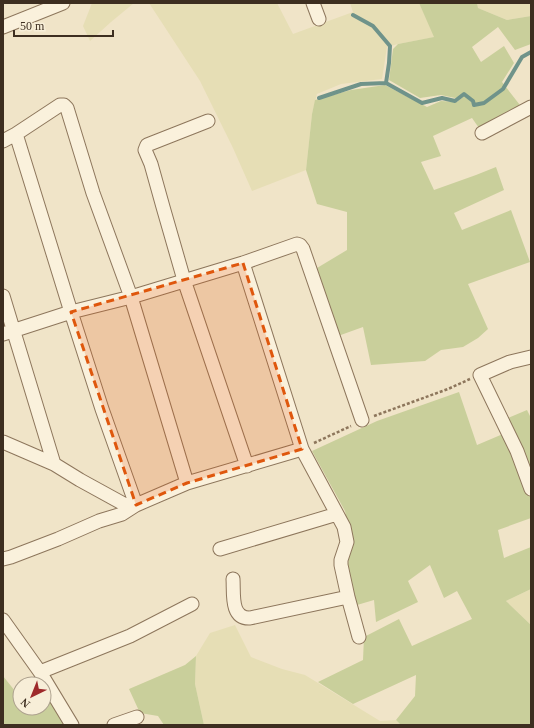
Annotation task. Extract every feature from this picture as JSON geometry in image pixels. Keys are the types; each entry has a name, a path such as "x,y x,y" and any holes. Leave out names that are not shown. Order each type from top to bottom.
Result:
{"street":[{"path":"3,27 63,3"},
{"path":"313,3 319,19"},
{"path":"3,141 60,105 64,105 67,108 93,193 130,297 187,483"},
{"path":"482,132 531,107"},
{"path":"208,120 147,145 145,150 151,164 184,280 247,466"},
{"path":"16,134 71,312 134,506"},
{"path":"8,332 71,312 130,297 243,263 297,244 300,245 302,249 362,420"},
{"path":"243,263 302,449 344,527 347,542 341,560 341,565 359,637"},
{"path":"3,296 8,332 54,464"},
{"path":"531,358 510,362 480,375 517,451 531,489"},
{"path":"3,442 54,464 80,480 134,506"},
{"path":"3,559 58,539 99,521 122,514 134,506 187,483 302,449"},
{"path":"220,549 338,514"},
{"path":"233,579 234,606 238,614 244,618 348,597"},
{"path":"40,672 130,636 192,604"},
{"path":"3,620 40,672 72,725"},
{"path":"114,725 137,717"}],"path":[{"path":"302,449 362,420 448,389 480,375"}],"highlighted area":[{"path":"243,263 302,449 187,483 136,505 71,312"}],"shaded area":[{"path":"92,3 134,3 90,41 83,26"},
{"path":"149,3 277,3 293,34 353,12 350,3 419,3 435,37 387,47 382,79 341,84 317,94 312,114 306,170 252,191 200,81"},
{"path":"477,3 531,3 531,16 507,20 478,8"},
{"path":"531,589 531,625 506,601"},
{"path":"235,625 251,657 282,669 305,675 380,721 396,720 401,725 204,725 195,684 196,656 210,633"}],"green space":[{"path":"419,3 477,3 478,8 507,20 531,16 531,44 515,50 498,27 472,47 481,62 504,46 514,63 502,82 523,109 479,128 472,118 433,136 441,156 421,162 434,190 496,167 504,190 454,213 462,230 511,210 530,262 468,284 488,329 478,338 463,347 441,350 425,361 371,365 363,327 338,336 317,268 347,250 347,212 317,204 306,170 312,114 315,100 351,90 385,85 427,107 441,101 457,102 463,97 455,98 441,95 420,98 389,80 393,49 398,44 434,37"},
{"path":"459,392 477,445 510,431 508,418 527,410 531,418 531,518 498,530 504,558 531,547 531,589 506,601 531,625 531,725 401,725 396,720 415,696 416,675 353,704 318,682 363,660 364,637 399,619 412,646 472,619 457,591 444,598 430,565 408,581 418,602 376,622 374,600 357,605 347,573 351,540 345,511 312,451 377,421"},
{"path":"196,656 195,684 204,725 164,725 158,716 140,713 129,689 185,665"},
{"path":"3,676 12,687 12,716 52,716 52,699 67,725 3,725"}],"waterway":[{"path":"353,15 373,26 390,46 386,83"},
{"path":"319,98 361,84 386,83 422,103 442,98 455,101 464,94 473,101 474,105 484,103 503,89 522,57 531,52"}]}
